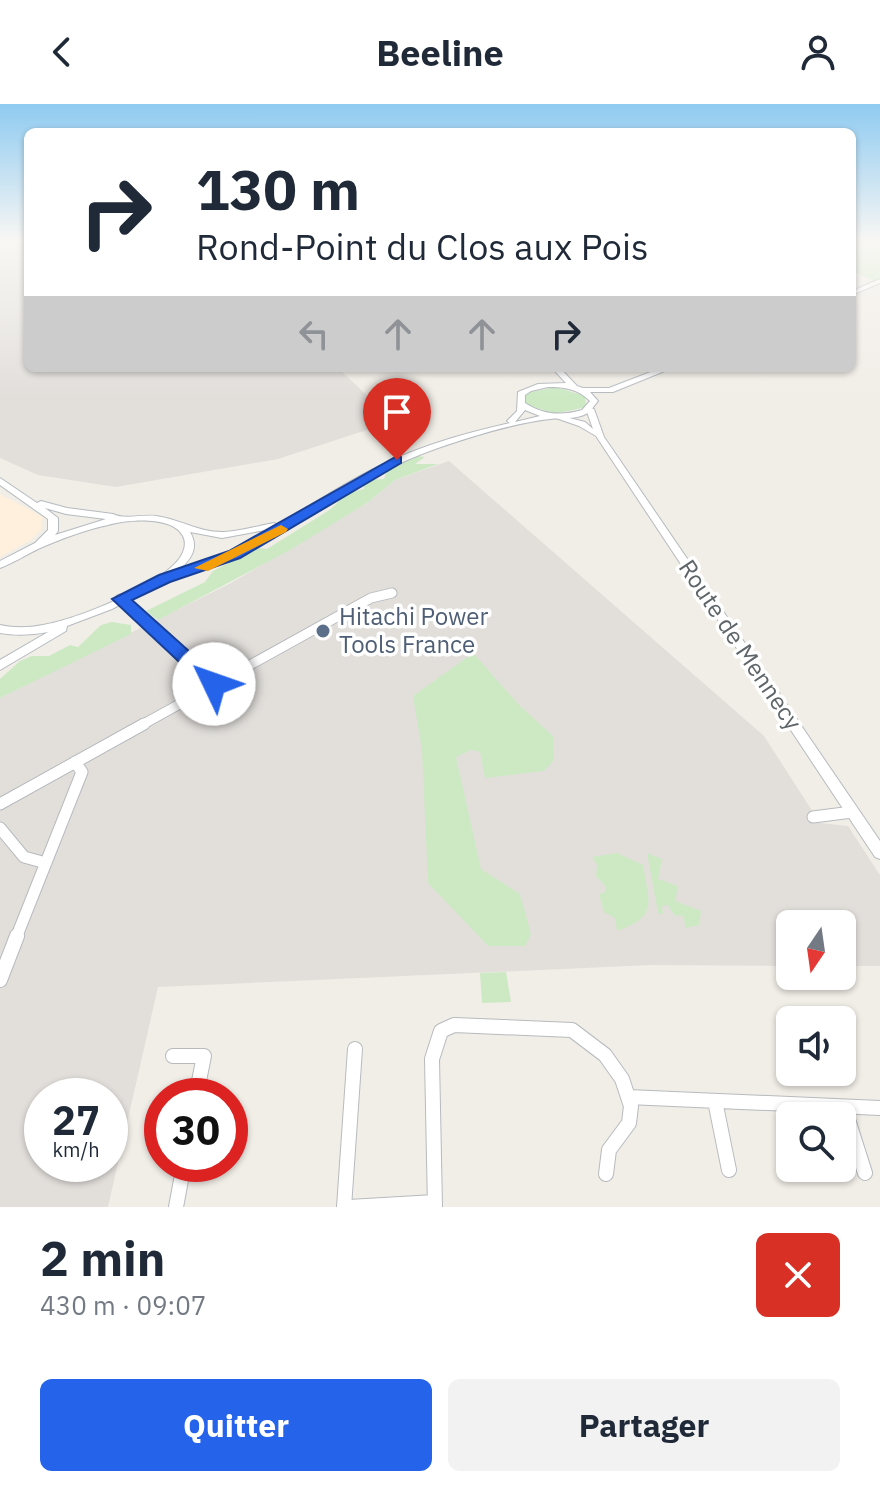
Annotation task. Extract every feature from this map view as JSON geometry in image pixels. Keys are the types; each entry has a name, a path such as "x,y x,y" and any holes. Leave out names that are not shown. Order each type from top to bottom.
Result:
{"main road":[{"path":"508,423 517,417 521,394 554,377 555,372"},
{"path":"559,372 593,398 591,408"},
{"path":"0,666 71,621 165,578 222,560 365,476 436,444 508,423 579,414 625,385 658,372"},
{"path":"541,385 578,388 625,385"},
{"path":"521,404 552,416"},
{"path":"0,481 32,501 54,522 53,531 34,550"},
{"path":"32,501 79,514 154,518 210,534 234,535 261,531 300,516"},
{"path":"0,565 96,525 133,517"},
{"path":"165,578 181,565 190,550 189,538 180,527"},
{"path":"0,629 34,630 71,621"}],"street":[{"name":"Route de Mennecy","path":"591,408 600,437 880,853"},
{"name":"Route de Mennecy","path":"552,416 582,424 600,437"},
{"path":"0,804 371,598 392,593"},
{"path":"120,599 214,684"},
{"path":"0,980 82,772 75,762"},
{"path":"813,817 852,812"},
{"path":"0,828 19,857 30,863 46,863"},
{"path":"355,1049 346,1207 435,1204 432,1059 441,1031 454,1025 572,1030 583,1035 616,1068 628,1097 630,1120 608,1152 606,1174"},
{"path":"173,1056 204,1056 200,1078"},
{"path":"628,1097 776,1104"},
{"path":"715,1101 729,1170"},
{"path":"856,1107 880,1108"},
{"path":"856,1145 865,1173"},
{"path":"176,1207 181,1182"}],"shaded area":[{"path":"0,294 24,294 24,372 342,372 394,421 278,459 116,487 38,475 0,458"},
{"path":"449,461 764,736 820,823 848,826 880,875 880,966 856,966 856,910 776,910 776,966 651,965 158,987 128,1119 128,1078 24,1078 24,1182 114,1182 108,1207 0,1207 0,698 231,583 367,503 395,480"},
{"path":"0,494 43,517 41,530 31,540 0,557"}],"green space":[{"path":"556,387 585,396 586,407 555,414 525,404 526,393"},
{"path":"418,456 425,457 415,464 438,464 395,480 367,503 290,550 158,620 146,611 205,582 213,571 257,548 267,549 331,509 347,493 364,489 364,480 384,479 387,470"},
{"path":"112,622 131,625 131,634 0,698 0,679 20,661 32,656 49,656 70,645 78,647 101,625"},
{"path":"473,653 519,705 553,736 554,760 544,771 485,778 480,752 471,750 456,757 481,869 520,894 531,934 525,946 488,946 428,883 422,751 413,696"},
{"path":"617,853 643,865 648,907 640,920 617,931 615,918 604,912 599,894 605,892 606,887 596,876 597,865 592,857"},
{"path":"647,853 662,859 658,879 678,886 675,901 701,911 699,925 686,928 683,916 674,915 668,905 662,906 663,914 658,913"},
{"path":"506,972 511,1002 482,1003 480,973"}],"slow traffic":[{"path":"202,568 281,529"}],"place":[{"name":"Hitachi Power Tools France","path":"323,631"}],"route":[{"path":"214,684 120,599 165,578 199,569 235,554 397,460"}]}
